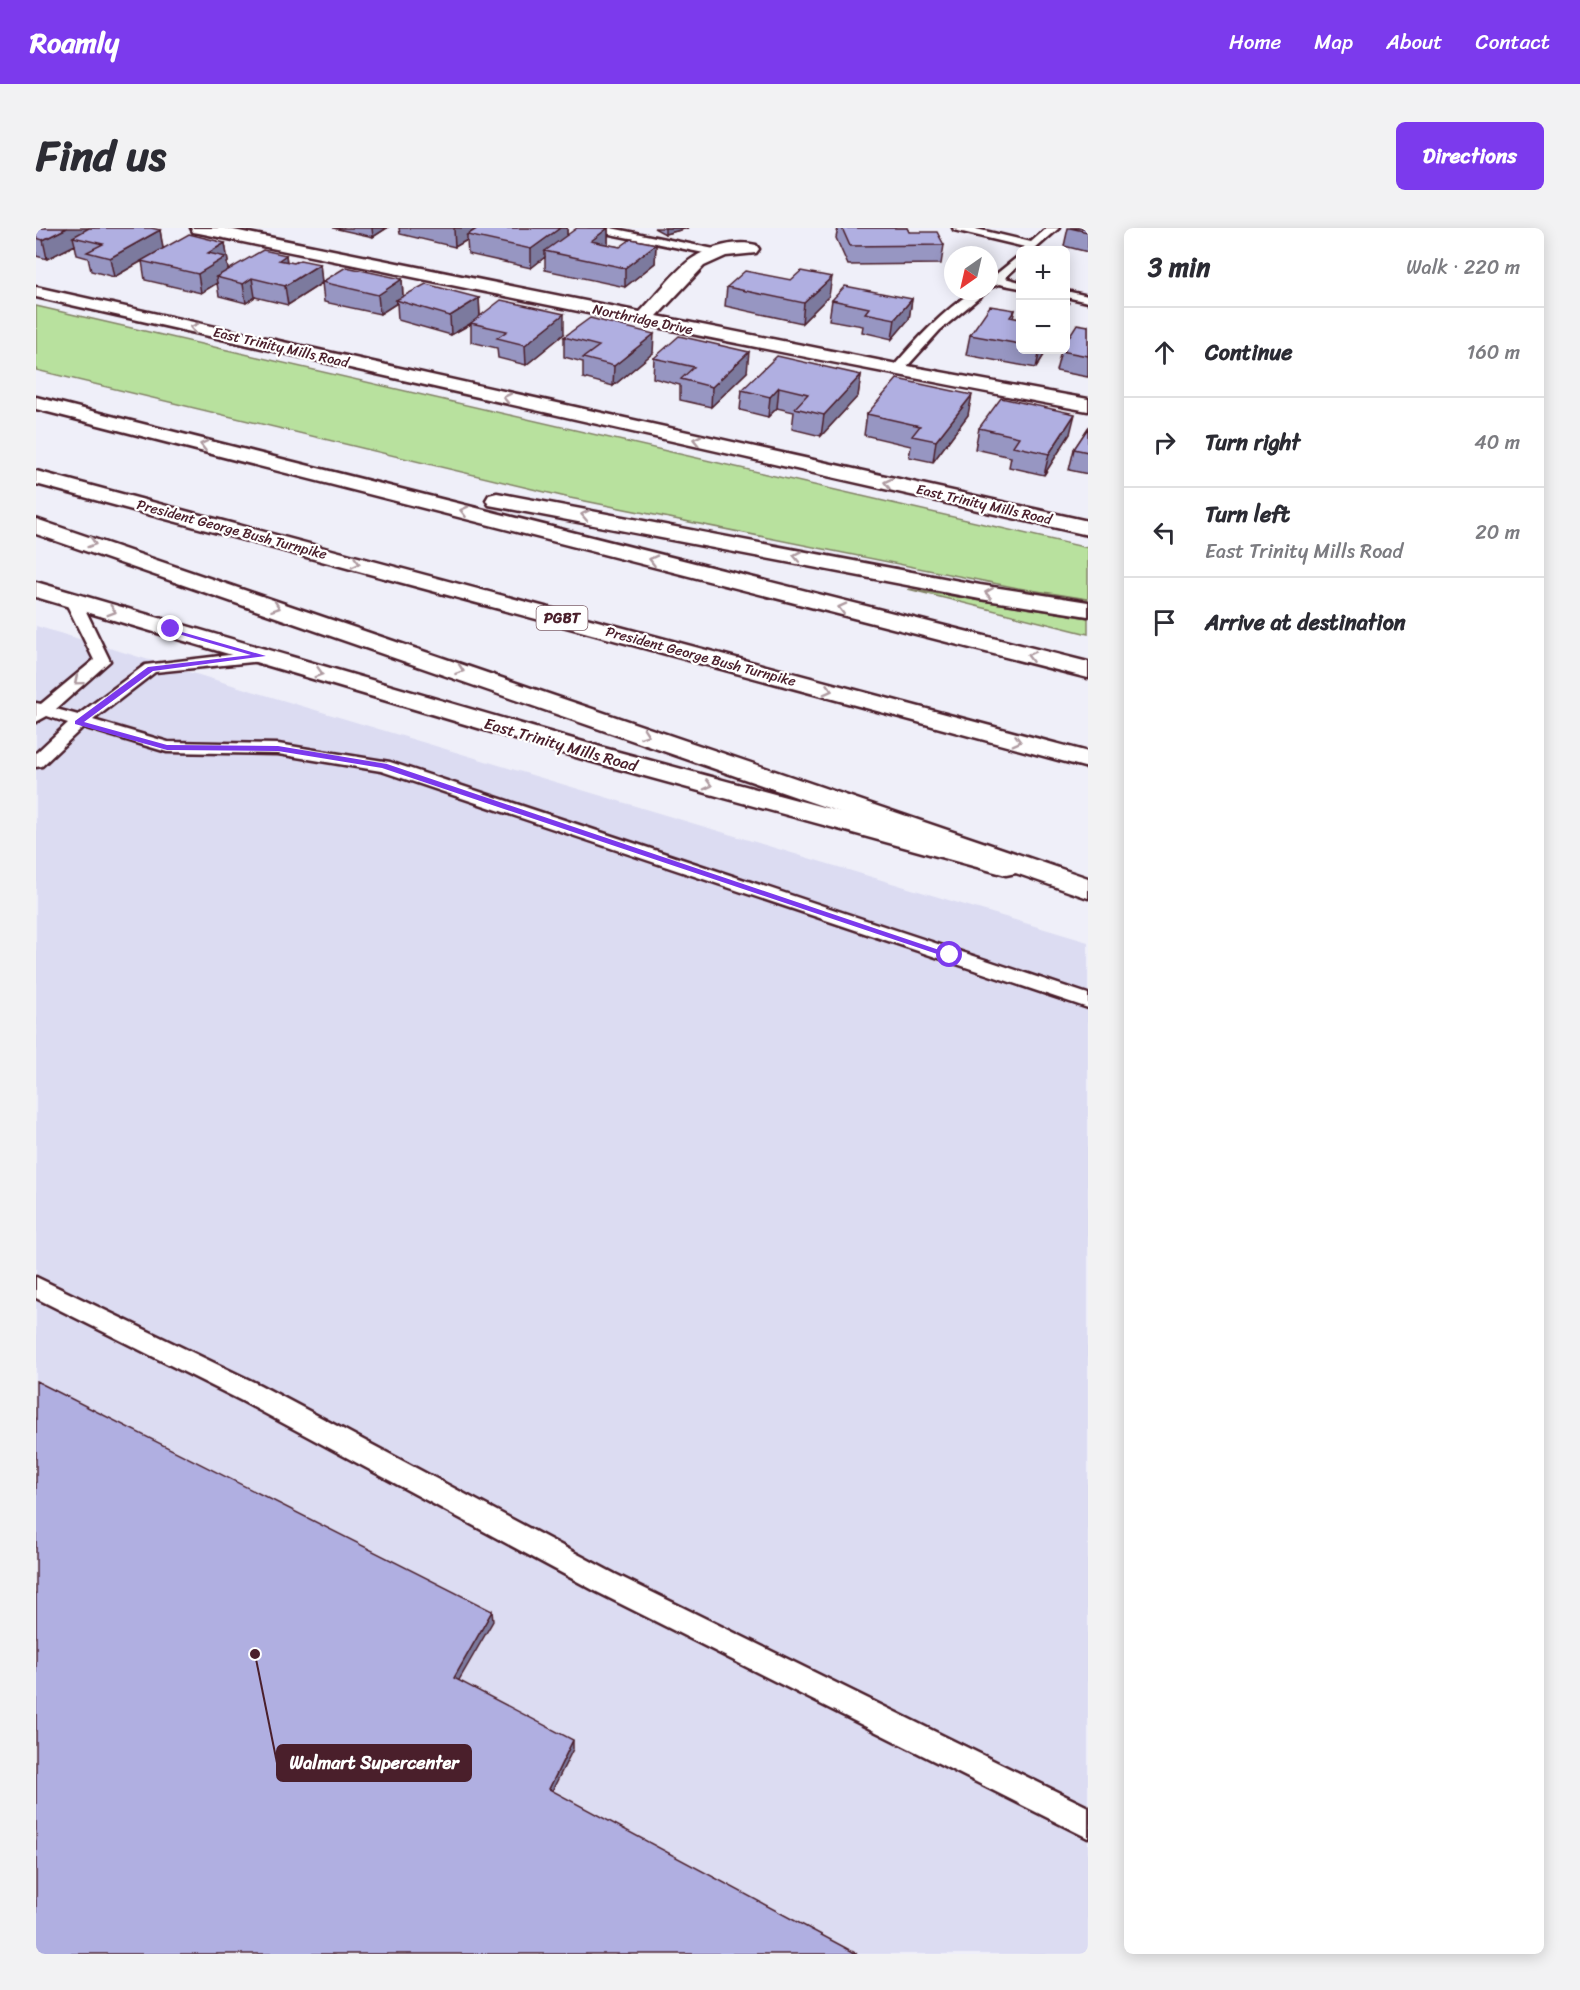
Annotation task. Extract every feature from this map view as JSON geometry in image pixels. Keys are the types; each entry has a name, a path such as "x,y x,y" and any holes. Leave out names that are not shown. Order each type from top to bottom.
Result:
{"main road":[{"name":"Northridge Drive","path":"199,228 897,370 1088,405"},
{"path":"644,319 698,262 719,253 750,249"},
{"name":"East Trinity Mills Road","path":"36,292 1088,528"},
{"path":"36,403 1088,670"},
{"path":"261,460 576,513 980,592 1088,609"},
{"name":"President George Bush Turnpike","path":"36,477 1088,760"},
{"path":"36,526 1088,888"},
{"name":"East Trinity Mills Road","path":"36,589 595,754 1088,888"}],"lane":[{"path":"595,228 719,253"},
{"path":"958,228 1024,246"},
{"path":"1033,246 1054,228"},
{"path":"998,278 1016,262"},
{"path":"998,283 1016,285"},
{"path":"1070,295 1088,298"},
{"path":"897,370 918,346 967,300"},
{"path":"38,712 102,660 72,599"},
{"path":"36,762 78,723 151,669 262,656"},
{"path":"38,712 167,747 278,748 384,766 1088,1001"},
{"path":"36,1287 251,1393 606,1583 1088,1823"}],"shaded area":[{"path":"36,626 1088,942 1088,1954 36,1954"}],"green space":[{"path":"36,306 1088,548 1088,599 1018,588 570,498 36,370"},
{"path":"908,589 1088,618 1088,634"}],"building":[{"path":"36,228 67,228 43,240 36,238"},
{"path":"89,228 160,230 110,258 87,252 103,244 73,237"},
{"path":"478,228 560,228 531,249 467,235"},
{"path":"577,228 608,228 591,241 620,247 631,239 656,244 625,268 545,251"},
{"path":"842,228 907,228 909,232 937,232 944,245 850,246"},
{"path":"1070,228 1088,228 1088,232"},
{"path":"189,234 225,243 208,253 226,257 198,274 141,261"},
{"path":"263,250 286,255 279,260 294,263 300,260 320,264 285,286 252,278 243,284 216,277"},
{"path":"346,267 402,279 378,295 322,282"},
{"path":"745,271 791,280 801,271 832,277 804,303 727,287"},
{"path":"426,284 479,298 450,316 396,300"},
{"path":"845,286 912,299 895,319 865,313 869,308 832,300"},
{"path":"501,300 564,314 525,345 497,338 507,331 471,323"},
{"path":"990,306 1015,310 1010,317 1016,318 1016,343 970,335"},
{"path":"590,318 654,334 614,366 583,358 599,346 564,337"},
{"path":"1077,324 1088,326 1088,356 1070,353 1070,335"},
{"path":"679,336 749,352 712,387 681,379 694,367 654,358"},
{"path":"777,356 861,375 824,415 795,408 808,394 779,387 770,397 742,390"},
{"path":"897,379 972,395 936,441 912,436 920,426 867,414"},
{"path":"1001,398 1075,414 1049,454 1013,446 1019,437 979,428"},
{"path":"1088,428 1088,452 1074,449"},
{"path":"36,1381 492,1611 454,1678 573,1740 549,1789 857,1954 36,1954"}],"place":[{"name":"Walmart Supercenter","path":"255,1654"}],"route":[{"path":"171,629 262,656 151,669 78,723 167,747 278,748 384,766 950,955"}]}
